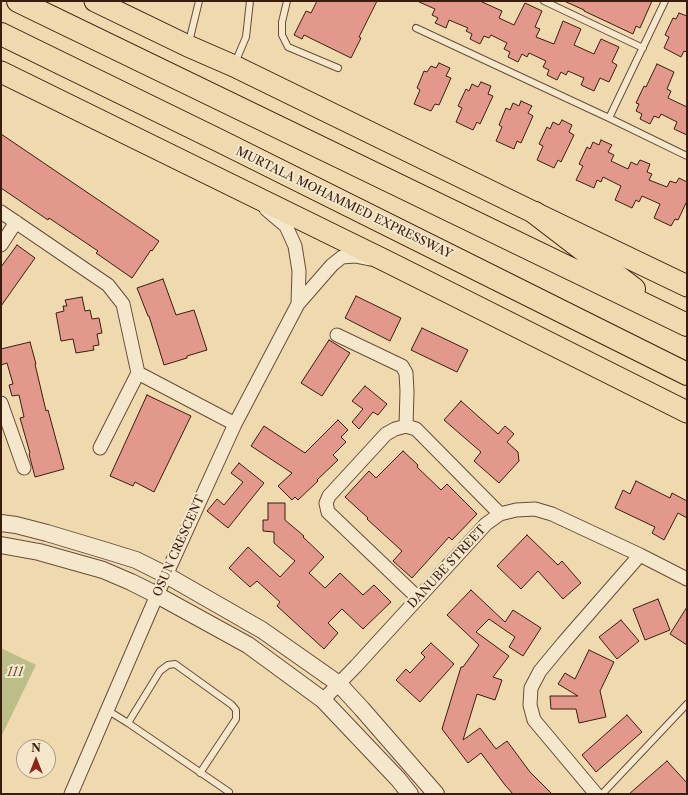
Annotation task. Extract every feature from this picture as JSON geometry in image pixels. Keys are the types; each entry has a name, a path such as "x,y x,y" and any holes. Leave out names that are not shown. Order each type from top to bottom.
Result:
{"highway":[{"path":"18,1 687,325"},
{"path":"107,5 188,46 234,66 687,286"},
{"name":"MURTALA MOHAMMED EXPRESSWAY","path":"1,34 222,142 687,374"},
{"path":"1,72 390,263 687,412"},
{"path":"535,213 635,290 687,319"}],"street":[{"path":"253,197 286,226 295,246 298,271 298,304"},
{"path":"1,212 108,285 123,304 138,373 100,448"},
{"path":"1,245 16,222"},
{"path":"298,304 332,265 342,257 365,257 390,263"},
{"name":"OSUN CRESCENT","path":"72,794 157,595 235,424 298,304"},
{"path":"337,335 402,366 406,372 406,426"},
{"path":"138,373 235,424"},
{"path":"1,403 24,468"},
{"path":"418,598 328,512 326,503 329,496 386,434 395,429 406,426 416,429 500,514"},
{"name":"DANUBE STREET","path":"323,700 486,524 500,514 516,510 535,509 552,514 640,555 687,579"},
{"path":"1,523 24,527 136,560 166,575 262,630 339,684 362,708 436,794"},
{"path":"1,544 39,552 103,570 157,595 248,645 323,700 398,779 410,794"},
{"path":"596,794 534,720 530,705 531,688 540,671 640,555"}],"lane":[{"path":"188,46 199,1"},
{"path":"234,66 246,37 250,1"},
{"path":"287,1 282,22 282,35 288,47 338,68"},
{"path":"544,1 643,48"},
{"path":"609,118 665,1"},
{"path":"416,28 687,156"},
{"path":"128,723 160,671 168,665 175,664 232,705 236,710 236,719 200,773"},
{"path":"602,794 687,704"},
{"path":"107,710 229,792"}],"green space":[{"name":"111","path":"1,648 36,665 1,737"}],"building":[{"path":"317,1 377,1 359,37 361,38 351,58 304,35 302,39 294,35 306,11 311,13"},
{"path":"417,1 480,1 502,11 499,18 514,25 525,3 542,11 535,27 540,29 536,37 554,44 563,21 581,29 574,45 594,54 601,39 619,47 612,62 617,65 609,82 600,78 594,91 581,85 584,78 568,71 566,75 561,72 557,80 547,75 549,70 543,67 546,61 529,53 527,57 522,54 518,62 508,57 510,52 504,49 507,43 491,35 489,38 484,36 480,44 470,39 472,34 466,31 468,28 449,20 446,28 435,23 438,18 432,15 435,9"},
{"path":"564,1 652,1 640,28 636,26 633,34"},
{"path":"679,13 687,16 687,52 684,51 681,57 664,48 669,37 665,35 673,18 676,19"},
{"path":"439,63 450,68 446,76 451,78 439,105 435,104 431,111 414,104 420,90 417,88 424,71 427,72 431,66 436,68"},
{"path":"657,64 674,72 667,89 671,91 668,98 687,107 687,135 674,129 677,122 661,114 659,118 654,116 650,124 640,119 642,114 636,111 639,104 636,103 644,86 646,87"},
{"path":"481,82 491,86 488,94 493,96 480,124 477,122 473,130 456,122 462,108 458,106 466,89 469,91 472,84 478,87"},
{"path":"521,101 532,106 528,113 533,116 521,143 517,141 514,149 496,141 502,127 499,125 506,108 510,110 513,103 519,106"},
{"path":"562,120 572,125 569,132 574,135 561,162 558,160 554,168 537,160 543,146 539,144 547,127 550,129 553,122 559,125"},
{"path":"1,134 159,241 132,278 96,253 98,251 49,218 48,220 1,188"},
{"path":"601,140 612,145 608,152 614,155 611,161 628,169 631,162 637,165 640,160 650,164 647,172 652,174 649,180 667,187 670,181 676,183 679,178 687,182 687,201 678,220 675,219 671,226 654,218 660,204 642,196 639,202 636,200 632,208 615,200 621,186 603,177 601,182 597,180 594,188 576,180 583,166 579,164 587,147 590,149 593,142 599,145"},
{"path":"17,245 35,258 1,306 1,267"},
{"path":"163,279 176,315 194,310 207,350 164,365 149,316 137,288"},
{"path":"356,296 401,318 390,341 345,318"},
{"path":"82,297 85,311 90,310 92,319 99,318 102,333 97,334 99,345 93,346 94,350 76,353 73,339 61,341 56,313 64,311 63,306 67,306 65,300"},
{"path":"422,328 468,350 457,372 411,350"},
{"path":"329,340 350,353 322,396 301,383"},
{"path":"30,342 46,411 48,410 64,469 35,477 20,418 24,417 19,395 12,396 9,385 13,384 7,363 1,365 1,349"},
{"path":"365,386 387,404 378,415 373,412 359,429 352,422 363,409 352,401"},
{"path":"147,395 191,416 154,492 135,482 133,486 110,476"},
{"path":"461,401 498,434 505,426 514,434 507,442 518,452 519,461 499,483 474,461 481,452 444,420"},
{"path":"338,420 348,430 341,437 346,442 333,455 338,460 298,500 295,497 292,500 278,486 292,473 251,446 264,426 305,453"},
{"path":"403,451 441,490 447,484 477,514 452,540 449,537 412,578 393,561 402,551 345,497 369,471 376,478"},
{"path":"239,463 264,483 228,528 207,511 217,499 224,505 243,482 231,473"},
{"path":"636,481 670,498 672,493 687,501 687,518 678,513 664,540 652,533 655,527 615,508 623,490 630,494"},
{"path":"268,503 285,503 285,520 304,536 303,537 324,557 309,573 325,588 340,573 363,595 374,585 391,602 363,629 342,609 328,623 338,633 324,649 277,606 280,602 257,581 250,587 229,568 248,547 280,577 295,561 274,543 274,532 263,531 263,520 268,520"},
{"path":"527,535 558,565 562,561 581,583 563,599 538,571 521,589 497,566"},
{"path":"471,590 505,622 513,610 541,628 523,656 509,647 515,637 489,619 476,632 509,656 493,677 502,680 495,700 477,694 463,740 480,728 496,749 507,741 530,772 552,794 513,794 481,753 468,763 442,729 461,667 463,667 479,645 447,615"},
{"path":"658,599 670,630 645,640 633,609"},
{"path":"687,607 687,645 670,634"},
{"path":"621,620 639,641 617,659 599,637"},
{"path":"431,643 454,664 420,702 396,680 406,669 410,673 425,657 421,653"},
{"path":"589,650 614,662 600,691 606,717 579,723 576,709 551,709 550,696 578,696 558,684 565,673 575,679"},
{"path":"627,715 642,732 596,772 582,755"},
{"path":"667,761 687,783 687,794 629,794"}]}
